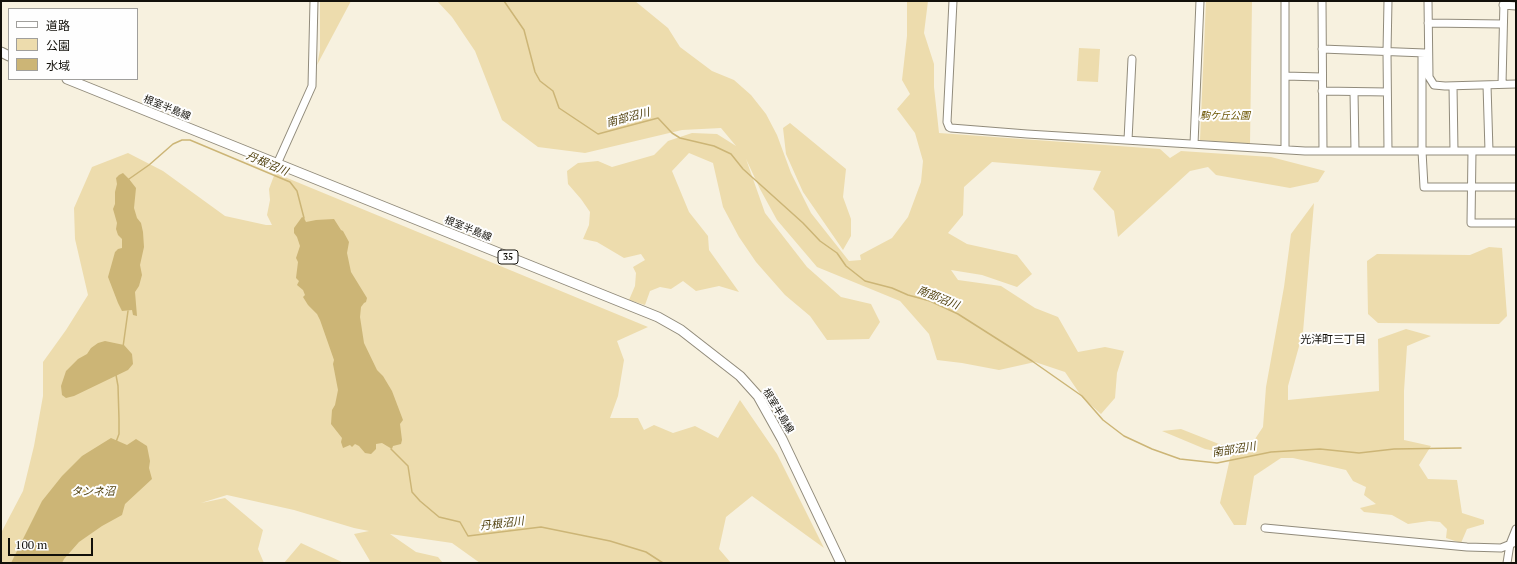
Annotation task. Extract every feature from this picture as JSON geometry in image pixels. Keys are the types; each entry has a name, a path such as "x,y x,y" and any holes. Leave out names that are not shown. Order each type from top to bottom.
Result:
{"main road":[{"name":"根室半島線","path":"69,80 658,317 681,330 740,376 758,396 782,439 841,563"}],"street":[{"path":"277,164 312,86 314,1"},
{"path":"952,1 947,114 947,122 949,127 1027,134 1322,151 1516,151"},
{"path":"1194,144 1200,1"},
{"path":"1285,1 1285,149"},
{"path":"1322,1 1322,151"},
{"path":"1388,1 1388,151"},
{"path":"1428,1 1422,151 1424,187 1516,187"},
{"path":"1502,84 1504,3 1516,6"},
{"path":"1428,23 1503,24"},
{"path":"1322,48 1425,53"},
{"path":"1425,53 1429,77 1434,85 1453,86 1516,84"},
{"path":"1128,140 1132,58"},
{"path":"1285,76 1322,77"},
{"path":"1487,85 1489,151"},
{"path":"1453,86 1454,151"},
{"path":"1322,91 1387,92"},
{"path":"1354,92 1355,151"},
{"path":"1472,151 1471,223 1516,223"},
{"path":"1265,528 1467,547 1501,548 1513,543"},
{"path":"1507,563 1516,529"}],"green space":[{"path":"320,1 351,1 317,65 320,50"},
{"path":"437,1 635,1 668,28 680,47 712,71 734,80 751,95 766,114 777,135 791,173 811,213 849,261 861,260 860,255 892,238 908,217 921,182 923,161 915,133 897,109 910,94 902,80 907,36 907,1 928,1 924,33 934,64 934,87 939,133 1160,149 1170,158 1181,151 1271,157 1325,171 1318,182 1290,188 1216,175 1208,167 1190,171 1118,237 1114,211 1093,189 1101,171 992,162 964,187 963,215 948,233 967,244 1017,255 1032,274 1017,287 982,275 951,270 958,280 1001,286 1035,308 1058,317 1078,352 1105,347 1124,351 1117,373 1115,398 1101,414 1082,397 1065,372 1035,362 999,370 937,360 929,334 900,301 817,267 777,220 746,159 765,213 807,267 841,297 871,304 880,322 869,339 827,340 810,316 785,295 756,262 739,237 723,207 713,163 689,153 672,171 689,212 708,236 709,250 739,292 719,286 696,291 683,281 671,289 660,287 650,291 645,305 629,300 635,286 636,273 633,267 645,260 641,254 624,258 597,242 583,239 589,225 590,212 568,184 567,171 578,163 598,161 612,167 654,155 668,141 692,133 717,134 736,146 721,128 682,130 585,153 538,147 502,120 475,51 452,17"},
{"name":"駒ケ丘公園","path":"1206,1 1252,1 1250,144 1200,140"},
{"path":"1079,48 1100,49 1098,82 1077,81"},
{"path":"790,123 846,169 843,197 851,219 851,236 843,250 803,192 786,154 783,128"},
{"path":"128,153 163,171 225,216 272,225 267,215 270,200 269,189 275,173 648,327 617,341 624,360 618,396 610,418 638,418 644,430 654,425 673,433 695,426 718,438 740,400 777,454 824,548 752,496 726,517 719,549 731,563 480,563 452,543 390,534 416,552 438,557 443,563 369,563 370,561 354,534 369,531 294,510 227,495 201,503 225,498 263,530 258,549 264,563 1,563 1,533 23,491 34,446 43,396 43,362 66,330 88,295 75,239 74,208 92,167"},
{"path":"1314,203 1303,332 1288,386 1288,400 1379,391 1378,339 1406,329 1431,336 1407,346 1404,391 1404,440 1431,446 1419,465 1428,479 1457,480 1462,513 1484,520 1484,524 1467,529 1461,543 1446,538 1447,529 1440,522 1429,521 1408,524 1392,515 1364,512 1360,508 1376,504 1364,495 1366,487 1353,481 1346,470 1293,458 1281,458 1254,476 1246,525 1234,525 1220,503 1231,454 1205,449 1162,431 1181,429 1219,444 1249,448 1263,427 1266,387 1284,287 1291,234"},
{"path":"1489,247 1502,248 1507,316 1499,324 1378,323 1368,314 1367,261 1377,254 1470,255"},
{"path":"301,543 344,563 284,563"}],"water":[{"path":"123,173 136,188 134,208 137,218 141,223 143,232 144,247 140,265 142,275 139,286 135,292 137,316 133,315 132,310 122,311 108,277 115,252 122,248 122,239 118,235 116,229 117,223 113,209 117,184 116,178"},
{"path":"302,217 306,222 334,219 349,242 347,253 351,272 367,298 366,302 361,307 360,317 364,343 377,370 383,376 392,391 403,420 400,424 401,444 393,446 392,449 382,443 376,444 376,449 371,454 365,453 355,444 352,447 350,445 343,448 341,442 342,438 331,424 332,410 335,405 338,390 333,364 334,360 320,320 303,297 305,295 303,290 297,285 299,281 296,278 298,262 296,258 300,246 294,233 294,228"},
{"path":"105,341 124,345 132,354 133,364 128,370 74,396 66,398 62,395 61,386 66,371 78,359 87,354 91,348 98,343"},
{"name":"タンネ沼","path":"111,438 127,445 136,439 147,446 150,461 149,468 152,479 125,504 122,515 102,526 79,542 62,563 11,563 42,501 62,476 82,456"}],"waterway":[{"name":"南部沼川","path":"504,1 524,30 535,72 540,81 553,91 559,108 598,134 658,118 672,133 680,138 714,146 731,154 743,169 803,223 820,241 837,253 846,266 865,281 892,288 908,295 930,301 958,314 1032,361 1082,396 1103,420 1124,436 1152,449 1180,459 1217,463 1271,452 1320,449 1359,453 1394,449 1461,448"},
{"name":"丹根沼川","path":"129,179 149,165 173,144 182,140 190,140 290,182 297,191 304,218"},
{"name":"丹根沼川","path":"123,347 128,311"},
{"name":"丹根沼川","path":"116,375 118,386 119,419 119,434 116,442"},
{"name":"丹根沼川","path":"391,449 408,466 412,492 439,517 460,522 468,536 541,527 610,541 646,552 663,563"}],"district":[{"name":"光洋町三丁目","path":"1333,340"}]}
